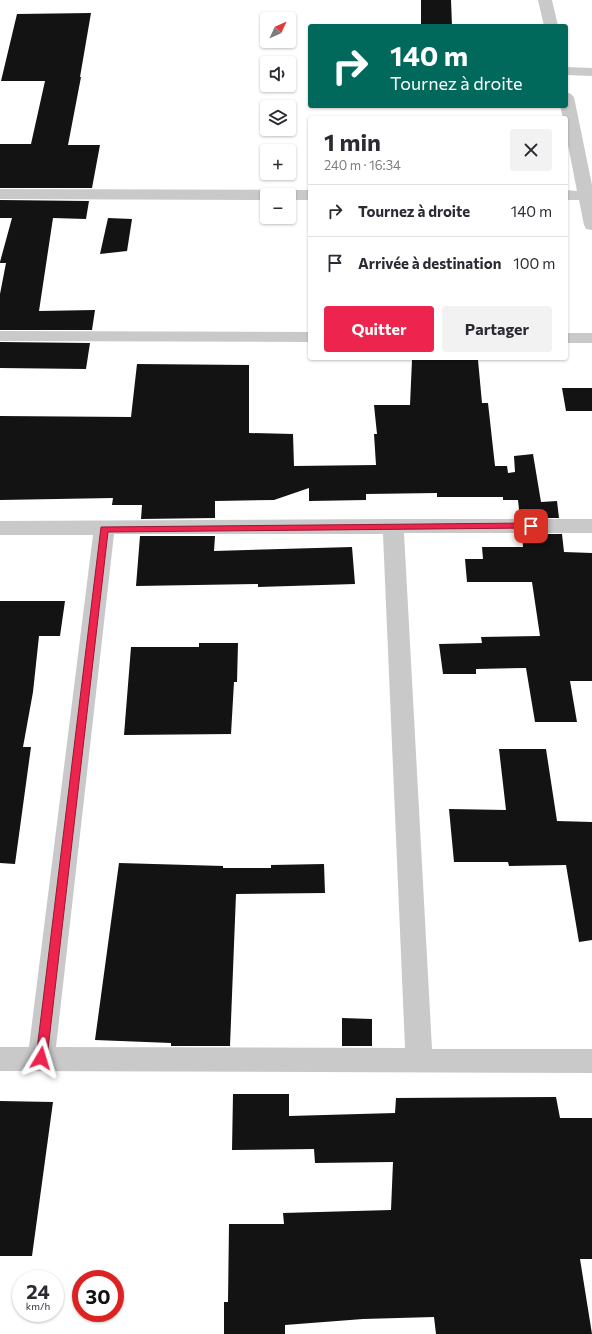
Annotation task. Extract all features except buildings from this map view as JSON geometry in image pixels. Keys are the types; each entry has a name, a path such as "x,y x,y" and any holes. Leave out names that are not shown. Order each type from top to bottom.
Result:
{"street":[{"path":"545,0 551,24"},
{"path":"568,71 592,72"},
{"path":"568,106 589,196 592,225"},
{"path":"0,194 308,195"},
{"path":"568,196 589,196"},
{"path":"0,336 308,337"},
{"path":"568,338 592,338"},
{"path":"393,526 419,1059"},
{"path":"0,528 104,529 393,526 592,526"},
{"path":"41,1058 104,529"},
{"path":"0,1059 419,1059 592,1061"}],"route":[{"path":"41,1058 104,529 531,526"}]}
